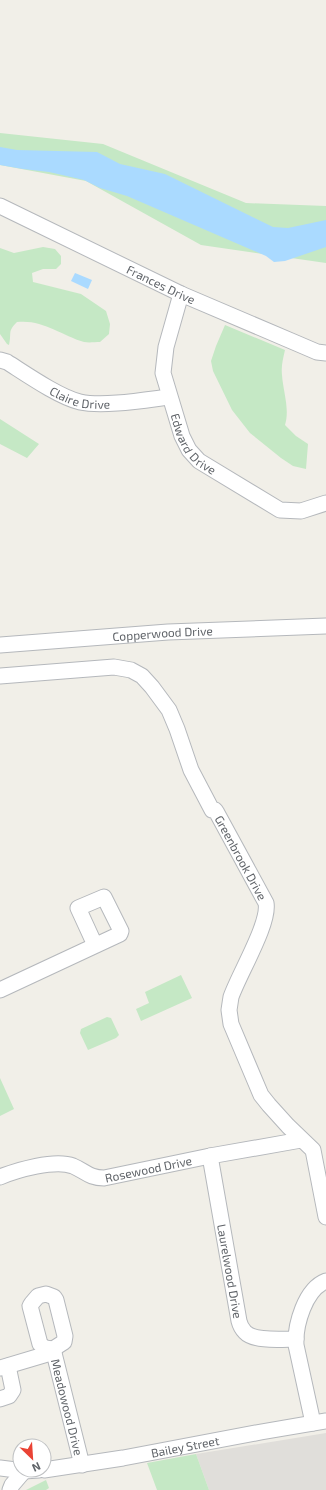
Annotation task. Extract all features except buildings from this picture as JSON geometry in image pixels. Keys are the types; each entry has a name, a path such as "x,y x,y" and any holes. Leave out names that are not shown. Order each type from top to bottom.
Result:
{"street":[{"name":"Frances Drive","path":"0,206 181,294 317,352 326,353"},
{"name":"Edward Drive","path":"181,294 168,336 163,373 182,436 189,450 199,461 280,510 301,510 326,503"},
{"name":"Claire Drive","path":"0,360 78,402 99,404 170,396"},
{"name":"Copperwood Drive","path":"0,645 168,632 326,626"},
{"name":"Greenbrook Drive","path":"0,676 82,669 122,668 131,670 142,676 169,710 191,770 212,810 215,810 217,813 266,903 267,909 262,926 229,1003 229,1017 242,1053 261,1095 314,1153 326,1217"},
{"path":"0,990 95,945"},
{"name":"Rosewood Drive","path":"0,1178 25,1169 44,1165 62,1164 72,1166 94,1178 104,1178 210,1156 301,1140"},
{"name":"Laurelwood Drive","path":"210,1156 239,1321 243,1330 246,1334 256,1338 296,1339"},
{"path":"320,1422 296,1345 296,1339 298,1325 307,1299 314,1289 326,1281"},
{"name":"Meadowood Drive","path":"4,1367 54,1350 82,1465"},
{"path":"0,1399 9,1396 13,1390 4,1367"},
{"name":"Bailey Street","path":"52,1469 82,1465 320,1422"},
{"path":"0,1468 12,1470"},
{"path":"10,1490 18,1478"}],"shaded area":[{"path":"326,1433 326,1490 209,1490 196,1454"}],"green space":[{"path":"0,133 103,144 246,203 326,206 326,263 201,245 86,181 0,165"},
{"path":"43,247 55,249 61,256 61,264 56,269 43,269 32,273 33,282 81,294 106,311 110,324 109,334 100,342 84,342 43,325 26,322 17,322 12,328 10,332 9,345 0,334 0,248 14,253"},
{"path":"225,325 285,350 282,362 282,372 287,406 285,425 296,436 308,444 306,469 293,466 281,458 250,433 232,410 213,371 211,361"},
{"path":"0,419 39,444 27,458 0,444"},
{"path":"181,975 192,998 141,1021 136,1009 149,1003 145,992"},
{"path":"107,1017 111,1018 119,1035 116,1038 88,1050 80,1033 81,1029"},
{"path":"0,1078 14,1109 0,1116"},
{"path":"196,1454 209,1490 157,1490 147,1463"},
{"path":"46,1480 49,1488 46,1490 26,1490"}],"water":[{"path":"0,147 17,150 97,152 120,164 165,174 273,227 288,228 326,220 326,247 285,261 274,262 266,256 127,196 100,188 84,180 49,172 0,165"},
{"path":"75,273 92,280 88,289 71,281"}]}
